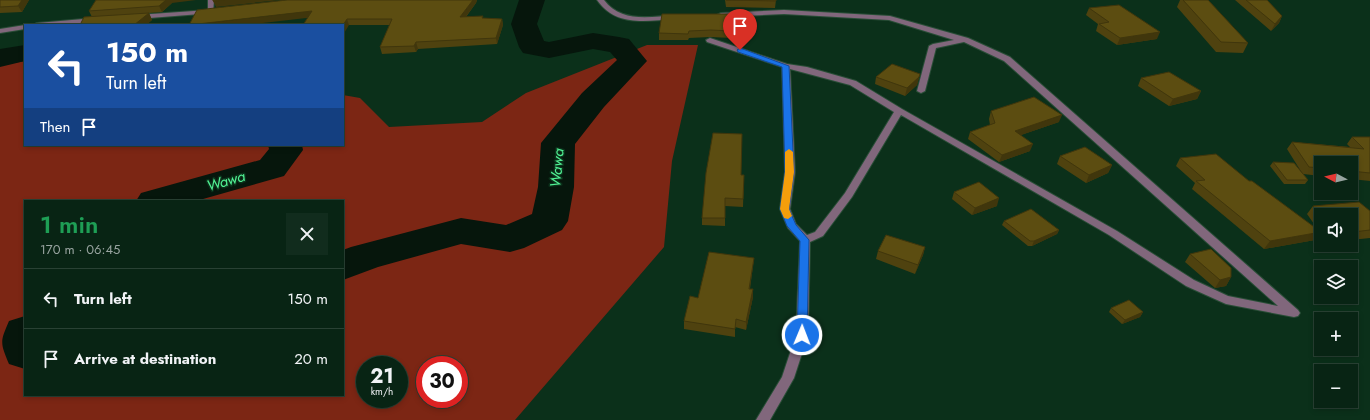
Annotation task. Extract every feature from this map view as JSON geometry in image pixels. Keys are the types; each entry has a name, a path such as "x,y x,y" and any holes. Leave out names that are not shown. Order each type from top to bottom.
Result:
{"street":[{"path":"133,17 215,12 211,0"},
{"path":"600,0 612,13 628,19 683,17"},
{"path":"710,40 786,66 804,69 853,83 899,111 1114,233 1190,283 1226,300 1294,313 1008,59 965,40 890,18 784,12 714,15"},
{"path":"48,24 101,19"},
{"path":"0,31 24,27"},
{"path":"921,91 933,46 965,40"},
{"path":"763,420 788,378 802,335 804,240 792,226 785,209 790,172 786,66"},
{"path":"804,240 819,234 849,195 899,111"}],"shaded area":[{"path":"647,45 698,45 672,161 664,247 515,420 0,420 0,65 24,61 24,146 344,146 344,95 360,98 389,127 482,122 526,93"}],"building":[{"path":"0,0 22,0 18,6 0,7"},
{"path":"96,0 166,0 159,6 89,11"},
{"path":"287,0 473,0 460,17 483,16 482,18 502,19 496,38 416,42 414,46 380,47 392,19 347,19 344,24 304,24 312,11 190,24 197,10"},
{"path":"727,0 776,0 776,1"},
{"path":"1183,0 1208,0 1248,43 1221,42"},
{"path":"1246,0 1267,0 1282,16 1275,24"},
{"path":"1119,5 1160,32 1120,38 1099,24 1109,22 1089,8"},
{"path":"149,13 135,24 80,24 84,17"},
{"path":"662,14 735,14 732,31 689,31 688,34 659,33"},
{"path":"892,64 920,74 919,77 907,88 876,77"},
{"path":"1169,72 1201,91 1173,99 1141,78"},
{"path":"1034,97 1062,115 1015,131 1033,144 1002,155 970,132 995,123 991,111"},
{"path":"713,133 742,134 741,175 744,175 743,199 725,198 725,218 702,218 706,173"},
{"path":"1352,137 1370,137 1370,173 1358,172 1358,156 1314,156 1314,167 1309,167 1292,142 1364,149"},
{"path":"1085,147 1112,165 1089,175 1060,156"},
{"path":"1216,154 1249,181 1252,181 1314,227 1314,233 1270,241 1196,181 1205,180 1180,158"},
{"path":"1273,162 1294,163 1308,180 1287,180"},
{"path":"979,182 999,198 975,208 954,192"},
{"path":"1359,202 1370,211 1370,230 1358,231 1358,208 1314,208 1313,206"},
{"path":"1031,209 1059,230 1034,241 1030,241 1004,221"},
{"path":"886,235 925,247 918,265 878,251"},
{"path":"1211,249 1231,268 1231,277 1220,280 1190,254"},
{"path":"709,252 754,258 749,289 753,289 746,322 736,319 735,329 684,321 690,296 698,298"},
{"path":"1129,300 1143,312 1125,320 1111,308"}],"waterway":[{"name":"Wawa","path":"344,266 365,257 461,231 510,239 549,221 556,187 558,143 593,100 633,61 619,45 593,41 549,50 533,47 524,24 532,0"},
{"name":"Wawa","path":"0,58 24,53"},
{"name":"Wawa","path":"158,200 272,168 286,150 285,146"},
{"name":"Wawa","path":"24,335 20,343 24,349"}],"slow traffic":[{"path":"788,216 785,209 790,172 789,152"}],"route":[{"path":"740,50 786,66 790,172 785,209 792,226 804,240 802,335"}]}
